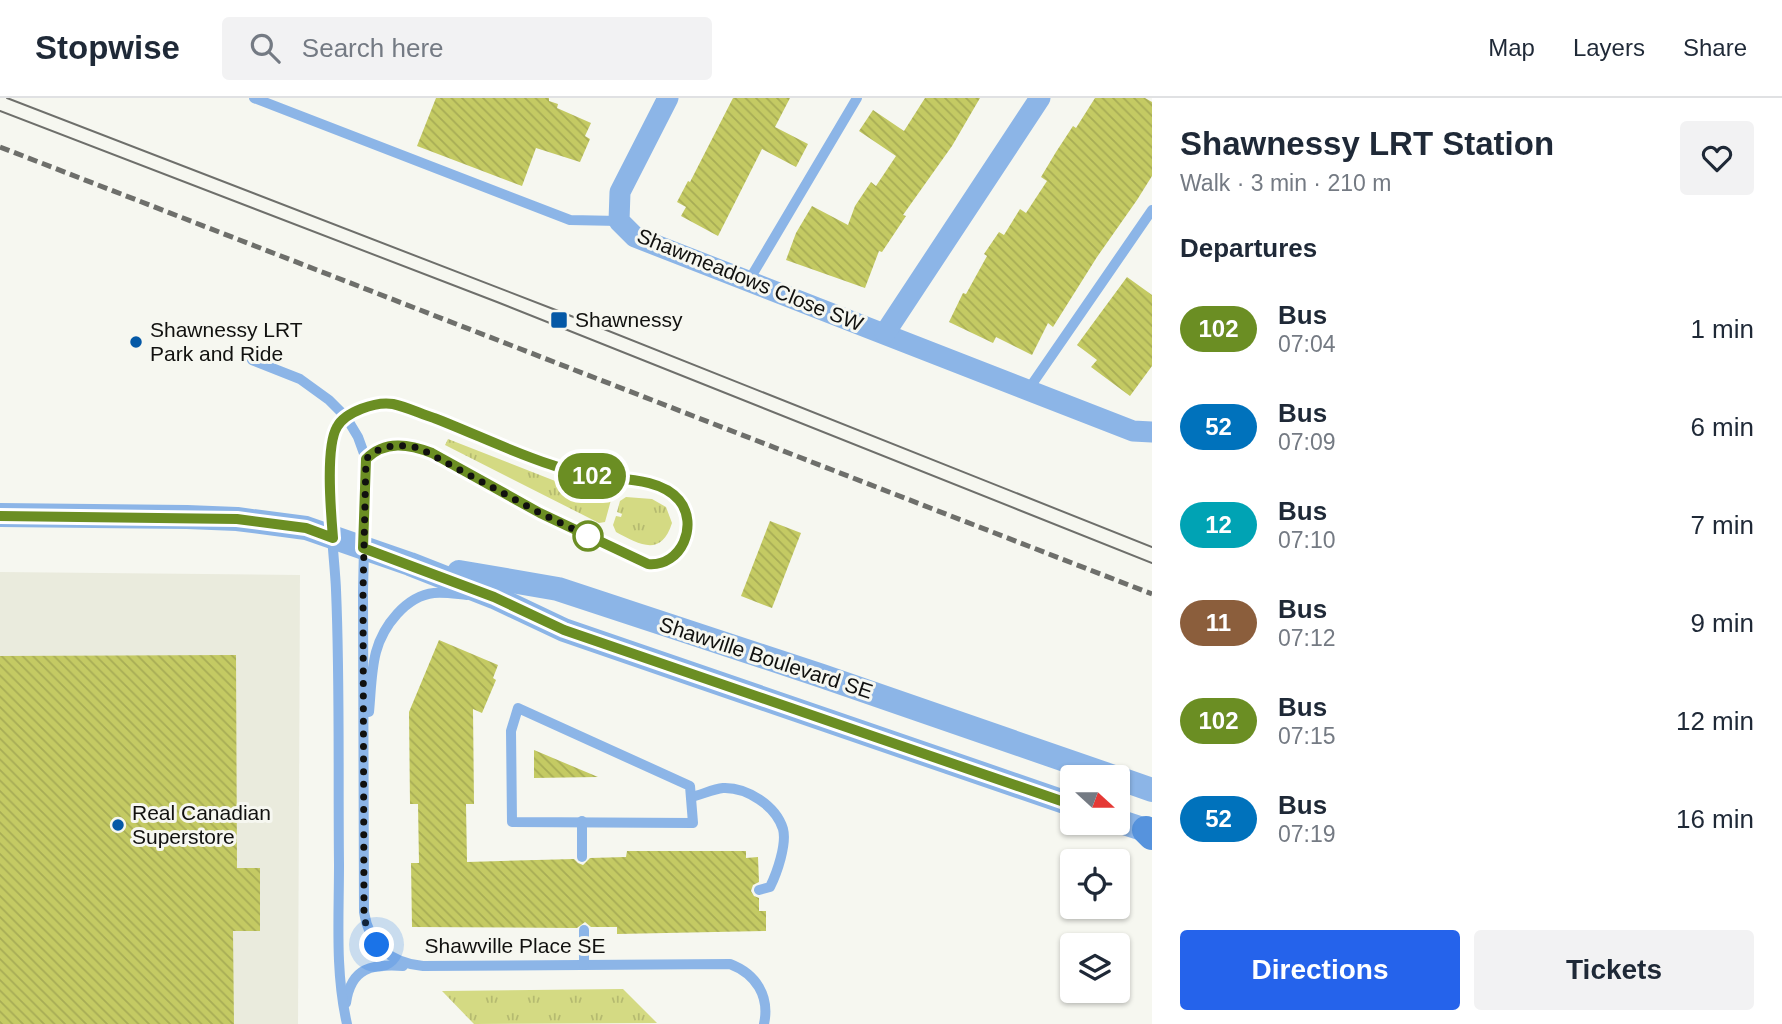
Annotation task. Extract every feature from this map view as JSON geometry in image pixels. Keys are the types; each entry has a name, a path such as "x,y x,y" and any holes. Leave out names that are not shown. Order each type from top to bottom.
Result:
{"street":[{"name":"Shawmeadows Close SW","path":"885,332 1040,98"},
{"path":"619,221 620,192 663,99"},
{"name":"Shawmeadows Close SW","path":"619,221 635,237 748,282 885,332 1133,431 1152,432"},
{"name":"Shawville Boulevard SE","path":"0,516 237,519 306,528 494,597 564,630 1060,801"},
{"name":"Shawville Boulevard SE","path":"410,564 558,589 822,676 1079,765"},
{"name":"Shawville Boulevard SE","path":"1130,783 1152,790"},
{"path":"1130,826 1150,833"}],"lane":[{"path":"254,98 570,220 619,221"},
{"path":"748,282 857,98"},
{"path":"1028,390 1152,210"},
{"path":"252,359 310,385 346,416 366,459 390,446 419,448 540,513 648,564 661,564 680,551 686,536 687,520 683,506 675,496 662,488 635,481 591,476 550,465 394,404 366,408 346,416 337,426 333,440 329,490 338,636 339,959 347,1024"},
{"name":"Shawville Place SE","path":"366,459 363,548 364,912 366,926 377,945 391,957 423,966 730,964 748,972 759,987 765,1006 764,1024"},
{"path":"363,760 376,651 384,633 397,615 416,598 434,593 494,597"},
{"path":"518,708 690,786 693,823 582,821 512,822 511,731 518,708"},
{"path":"691,797 724,788 752,794 773,810 784,830 782,853 777,874 770,887 759,890"},
{"path":"582,821 582,857"},
{"path":"584,930 584,965"},
{"path":"347,1024 348,992 356,975 378,965 423,966"}],"shaded area":[{"name":"Real Canadian Superstore","path":"0,572 300,575 298,1024 0,1024"}],"green space":[{"path":"448,439 573,488 607,495 611,500 605,522 599,523 445,445"},
{"path":"626,497 652,499 666,507 672,523 662,541 656,544 641,544 616,532 613,525 616,516 621,517 622,514 617,512 620,501"},
{"path":"623,989 657,1023 474,1024 442,991"}],"building":[{"path":"436,98 549,98 549,101 558,104 557,108 591,123 585,136 590,139 580,162 536,148 522,186 417,146"},
{"path":"733,98 790,98 775,127 808,144 796,167 762,149 718,236 681,216 686,207 677,202"},
{"path":"925,98 980,98 952,146 903,215 906,216 882,252 879,251 865,288 786,260 796,233 812,206 848,225 855,206 871,182 876,186 896,156 859,131 873,110 904,131"},
{"path":"1095,98 1145,98 1152,102 1152,176 1137,200 1053,327 1048,323 1032,355 996,337 993,343 949,322 963,293 966,294 987,256 984,254 999,232 1004,235 1020,209 1026,213 1047,181 1041,177 1056,152 1073,126 1076,128"},
{"path":"1127,277 1152,295 1152,366 1130,396 1091,367 1097,360 1077,345"},
{"path":"770,521 801,533 772,608 741,596"},
{"path":"439,640 498,665 493,678 496,680 482,713 473,709 474,804 466,804 467,862 574,859 583,865 590,858 626,857 627,851 746,851 746,858 758,857 759,882 753,885 751,891 759,898 759,911 766,911 766,931 617,934 617,927 591,927 585,922 577,928 412,927 411,863 419,863 418,804 410,804 409,712"},
{"name":"Real Canadian Superstore","path":"236,655 237,868 260,868 260,931 233,931 234,1024 0,1024 0,656"},
{"path":"534,750 598,777 534,778"}],"tram line":[{"path":"7,98 561,312 1152,547"},
{"path":"0,111 497,302 1152,563"}],"railway":[{"path":"0,147 1152,594"}],"bus line":[{"name":"102","path":"0,516 237,519 283,523 333,538 329,490 334,432 346,416 366,408 394,404 550,465 591,476 635,481 669,491 680,501 686,513 686,536 680,551 668,561 648,564 540,513 432,453 399,445 382,448 366,459 363,548 494,597 564,630 1060,800"}],"place":[{"name":"Shawnessy","path":"559,320"},
{"name":"Shawnessy LRT Park and Ride","path":"136,342"},
{"name":"Real Canadian Superstore","path":"118,825"}],"route":[{"path":"377,945 366,926 364,912 363,592 366,459 390,446 419,448 588,536"}]}
